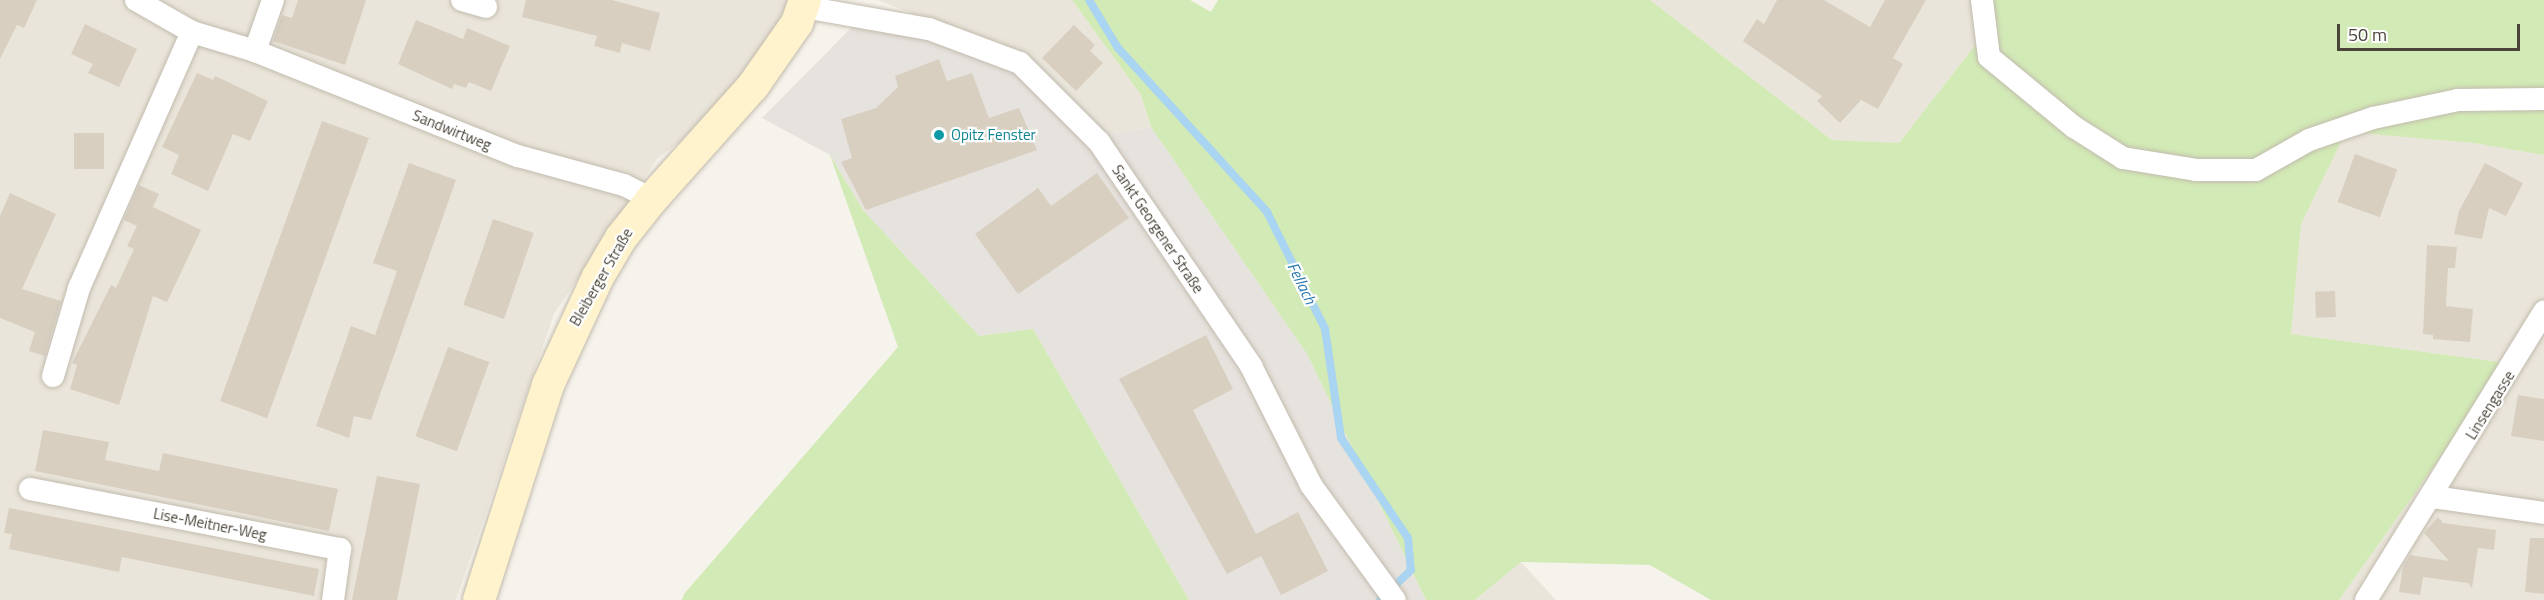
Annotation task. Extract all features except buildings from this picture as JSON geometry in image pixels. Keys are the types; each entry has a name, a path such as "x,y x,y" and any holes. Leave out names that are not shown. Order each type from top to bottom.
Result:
{"main road":[{"name":"Bleiberger Straße","path":"479,600 560,351 615,248 652,199 753,86 805,3"}],"street":[{"name":"Sandwirtweg","path":"136,0 159,5 192,32 255,51 518,156 624,185 652,199"},
{"path":"255,51 273,0"},
{"path":"462,0 486,8"},
{"path":"1982,0 1989,57 2074,128 2123,158 2196,170 2256,170 2309,140 2373,118 2458,100 2544,99"},
{"name":"Sankt Georgener Straße","path":"805,3 928,29 1020,63 1099,142 1251,366 1311,484 1370,570 1395,600"},
{"path":"53,376 79,288 192,32"},
{"name":"Linsengasse","path":"2366,600 2433,497 2544,312"},
{"name":"Lise-Meitner-Weg","path":"30,489 340,549 333,600"},
{"path":"2433,497 2544,513"}],"shaded area":[{"path":"0,0 811,0 715,115 657,159 554,314 456,600 0,600"},
{"path":"877,0 1072,0 1141,95 1151,127 1113,135 1005,48"},
{"path":"1650,0 1992,0 1990,26 1899,143 1832,140"},
{"path":"855,24 1005,48 1113,135 1151,127 1307,354 1426,600 1189,600 1033,329 979,336 863,210 830,155 762,118"},
{"path":"2346,132 2474,143 2544,155 2544,600 2339,600 2507,363 2291,334 2301,224"},
{"path":"1521,562 1556,600 1475,600"}],"green space":[{"path":"1072,0 1190,0 1211,12 1218,0 1650,0 1832,140 1899,143 1990,26 1992,0 2544,0 2544,155 2474,143 2346,132 2301,224 2291,334 2507,363 2339,600 1711,600 1650,565 1521,562 1475,600 1426,600 1307,354 1151,127 1141,95"},
{"path":"830,155 863,210 979,336 1033,329 1189,600 682,600 684,594 898,347"}],"waterway":[{"name":"Fellach","path":"1089,0 1118,48 1267,212 1325,329 1341,438 1408,538 1411,570 1380,600"}],"place":[{"name":"Opitz Fenster","path":"939,135"}]}
